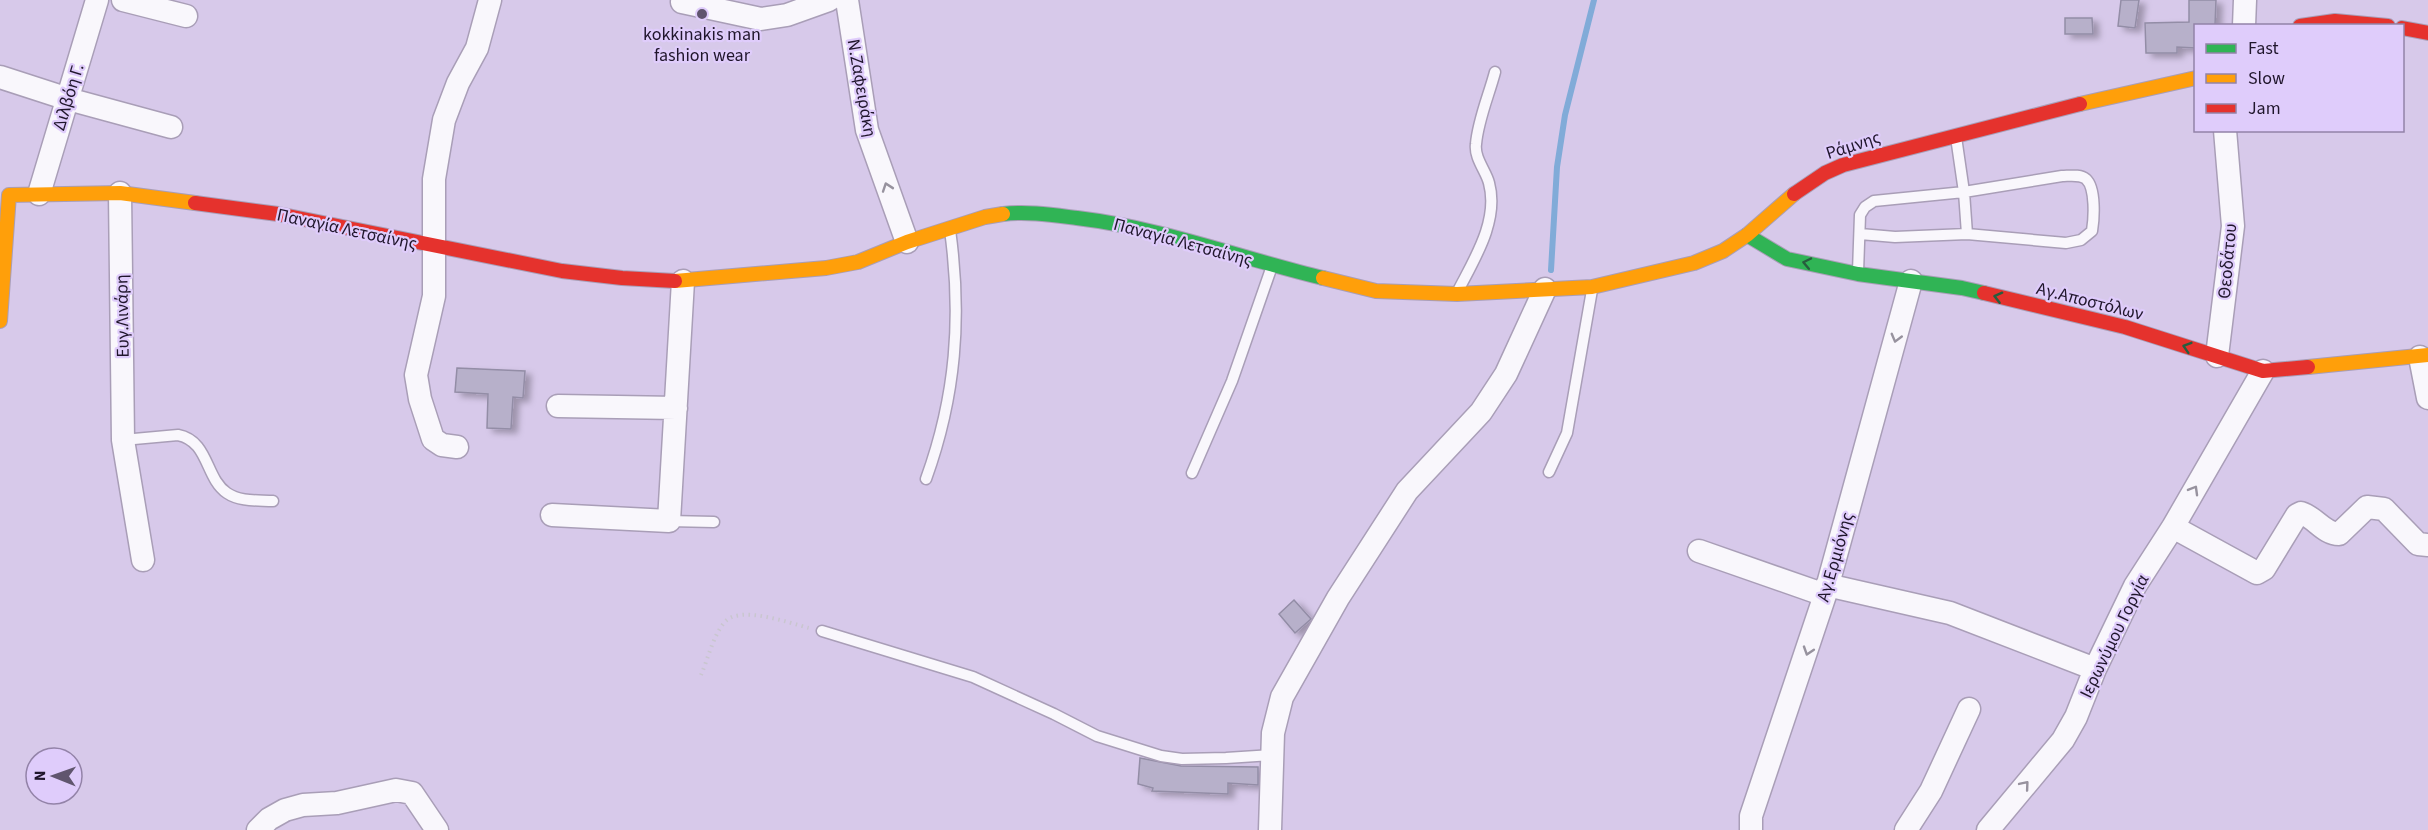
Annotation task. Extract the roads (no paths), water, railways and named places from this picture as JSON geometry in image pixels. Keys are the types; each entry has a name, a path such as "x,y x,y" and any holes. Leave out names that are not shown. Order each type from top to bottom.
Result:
{"main road":[{"path":"2314,24 2335,21 2367,24"},
{"path":"2404,28 2428,33"},
{"name":"Ράμνης","path":"1545,290 1592,287 1694,263 1723,251 1747,236 1797,191 1825,173 1867,157 2036,114 2194,78"},
{"name":"Παναγία Λετσαίνης","path":"4,195 120,193 278,214 562,271 622,278 683,281 826,268 858,262 950,226 1011,213 1077,217 1172,235 1272,266 1377,291 1457,294 1545,290"},
{"path":"0,321 4,195"},
{"name":"Αγ.Αποστόλων","path":"1747,236 1787,259 1858,273 1962,288 2125,327 2263,370 2424,356"}],"street":[{"name":"Διλβόη Γ.","path":"39,194 98,0"},
{"path":"123,0 186,16"},
{"path":"457,447 442,445 433,439 420,399 416,375 434,296 434,178 444,120 458,83 477,48 489,0"},
{"path":"682,3 760,19 787,15 829,0"},
{"name":"Ν.Ζαφειράκη","path":"847,0 867,130 907,242"},
{"path":"2244,24 2245,0"},
{"path":"0,77 68,99 171,127"},
{"name":"Θεοδάτου","path":"2217,356 2233,226 2225,132"},
{"name":"Ευγ.Λινάρη","path":"120,193 123,440 143,560"},
{"path":"552,515 669,521 683,281"},
{"name":"Αγ.Ερμιόνης","path":"1751,830 1751,816 1826,590 1911,281"},
{"path":"1270,830 1275,720 1282,698 1338,598 1407,491 1481,412 1506,374 1545,290"},
{"path":"2424,356 2428,398"},
{"name":"Ιερωνύμου Γοργία","path":"1988,830 2063,740 2076,717 2095,669 2134,586 2173,527 2263,370"},
{"path":"558,406 676,408"},
{"path":"2173,527 2257,573 2264,570 2297,515 2301,513 2329,532 2339,534 2367,507 2378,507 2384,509 2418,544 2428,545"},
{"path":"1699,551 1826,590 1950,614 2095,669"},
{"path":"1906,830 1931,791 1969,709"},
{"path":"258,830 269,819 285,810 303,805 337,803 396,790 412,793 437,830"}],"lane":[{"path":"1457,294 1482,241 1488,222 1491,196 1489,183 1475,146 1495,72"},
{"path":"1956,136 1967,234"},
{"path":"1858,273 1860,215 1865,207 1874,201 1964,192 2078,176 2086,179 2091,188 2094,216 2092,231 2081,240 2066,243 1967,234 1895,237 1860,234"},
{"path":"926,479 941,438 948,406 956,337 955,265 950,226"},
{"path":"1192,473 1232,381 1272,266"},
{"path":"1549,472 1567,433 1592,287"},
{"path":"123,440 185,436 200,447 218,484 228,494 241,499 273,501"},
{"path":"669,521 714,522"},
{"path":"822,631 973,677 1097,736 1161,756 1182,759 1274,754"}],"waterway":[{"path":"1551,270 1557,167 1565,115 1594,0"}],"place":[{"name":"kokkinakis man fashion wear","path":"702,14"}]}
